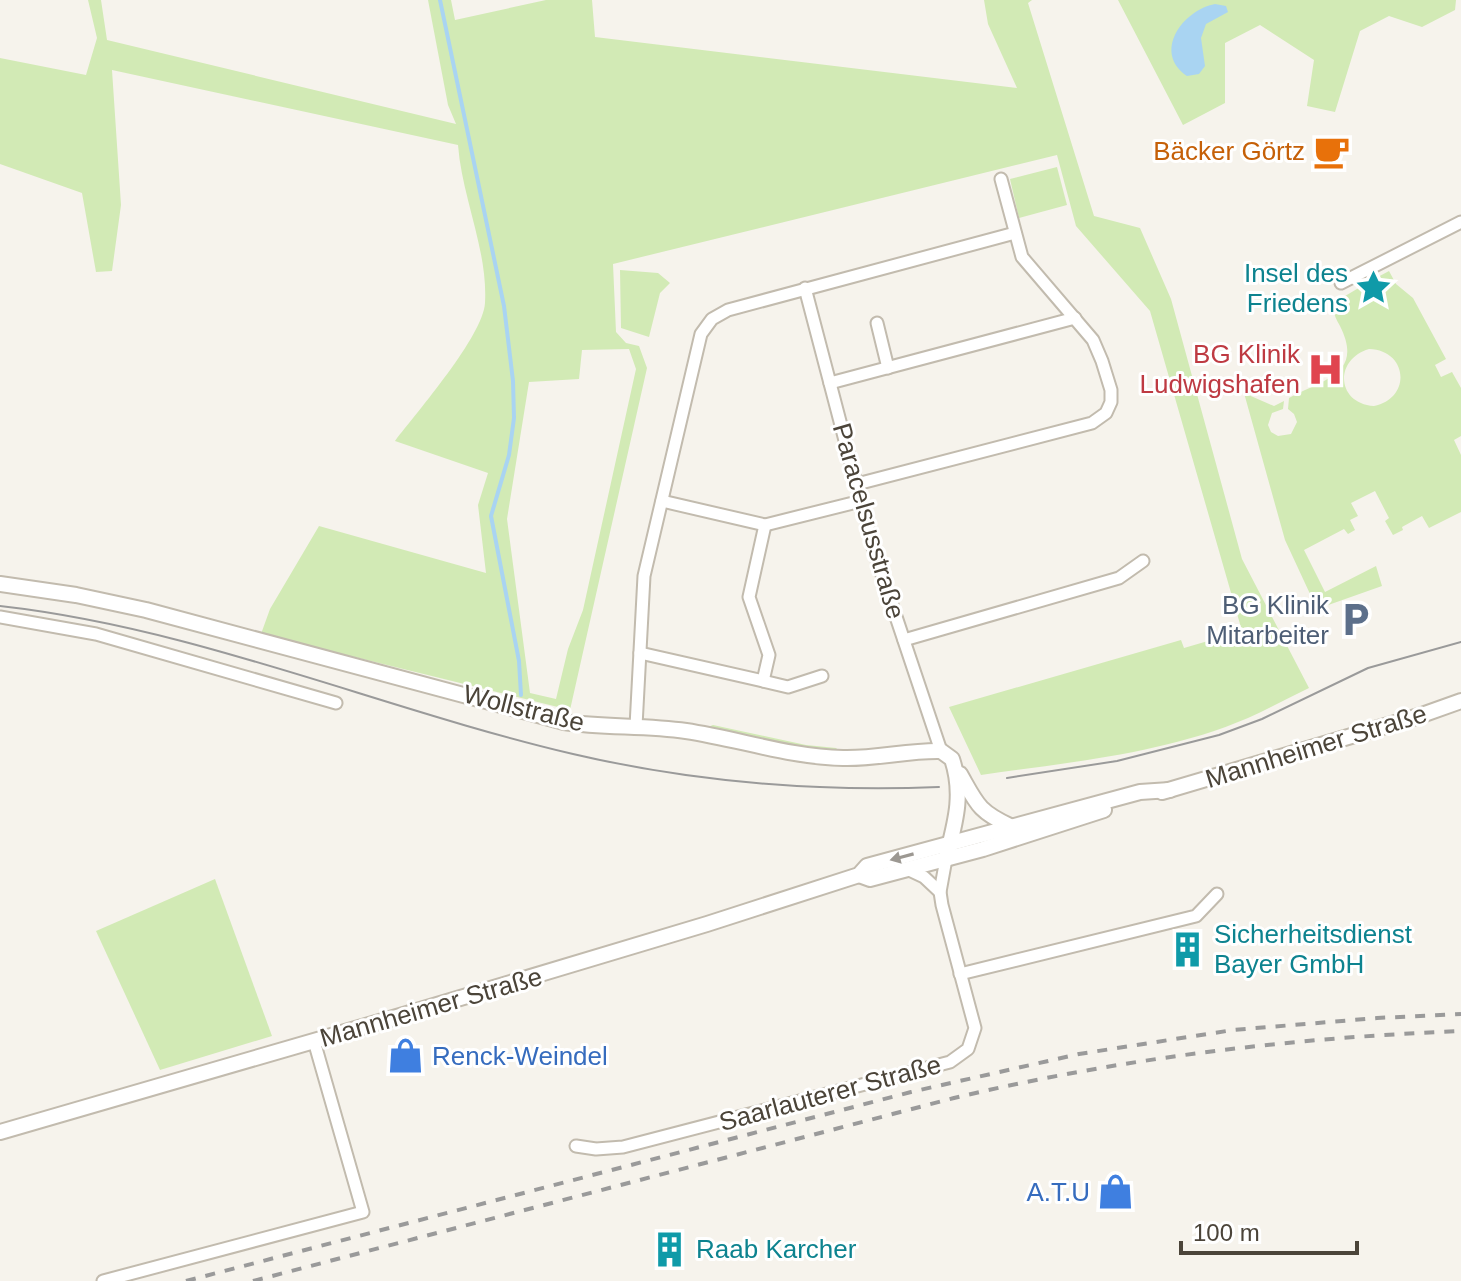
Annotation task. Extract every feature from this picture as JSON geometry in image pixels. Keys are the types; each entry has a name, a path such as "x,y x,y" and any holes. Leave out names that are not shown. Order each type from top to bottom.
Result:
{"street":[{"path":"857,484 1092,423 1106,413 1111,402 1111,390 1093,340 1022,257 1001,179"},
{"path":"1341,283 1461,222"},
{"path":"636,726 644,576 701,334 712,319 728,310 805,288 1015,233"},
{"name":"Paracelsusstraße","path":"805,288 874,551 947,755"},
{"path":"830,383 1075,318"},
{"path":"877,323 888,368"},
{"path":"662,501 765,525 861,501"},
{"path":"763,681 769,655 749,597 765,525"},
{"path":"904,640 1119,578 1143,561"},
{"name":"Wollstraße","path":"0,584 76,595 146,610 564,722 686,731 805,755 841,758 947,755"},
{"path":"0,617 96,634 336,703"},
{"path":"640,653 788,687 822,676"},
{"name":"Mannheimer Straße","path":"0,1132 692,929 859,875 867,866 948,851 1170,790 1461,701"},
{"path":"947,755 979,807 987,815 1010,826"},
{"path":"947,755 959,792 948,851"},
{"name":"Mannheimer Straße","path":"859,875 870,879 907,869 1010,826 1140,792 1170,790"},
{"name":"Saarlauterer Straße","path":"576,1146 596,1149 623,1147 950,1062 968,1049 975,1028 940,892 948,851"},
{"path":"907,869 924,877 940,892"},
{"path":"960,974 1196,916 1217,894"},
{"path":"103,1281 363,1212 314,1041"}],"green space":[{"path":"88,0 101,0 107,40 456,124 448,105 428,0 451,0 455,20 546,0 592,0 595,37 1017,88 988,24 984,0 1032,0 1028,3 1094,216 1140,228 1171,299 1242,559 1309,688 1248,718 1183,740 1082,761 981,775 949,707 1181,640 1184,648 1242,631 1150,311 1076,226 1057,155 613,264 616,332 626,343 639,346 647,368 570,710 261,634 270,609 319,526 486,573 478,505 488,473 395,441 462,353 482,317 485,303 483,263 464,185 458,145 112,70 121,205 112,271 96,272 82,193 0,164 0,58 86,75 97,38","holes":["629,349 636,369 583,610 568,649 556,699 530,693 507,519 529,382 579,379 582,350"]},
{"path":"1118,0 1456,0 1455,10 1422,27 1389,16 1360,31 1335,112 1307,106 1314,60 1260,25 1225,43 1225,103 1183,125"},
{"path":"1057,167 1067,205 1019,218 1010,179"},
{"path":"620,270 658,273 670,283 660,293 649,337 621,328"},
{"path":"1389,271 1396,284 1413,298 1446,359 1435,365 1441,377 1452,372 1461,388 1461,436 1454,440 1461,455 1461,512 1429,528 1422,516 1393,535 1385,521 1389,518 1375,491 1351,503 1358,516 1350,520 1355,530 1348,534 1344,529 1304,550 1325,592 1376,566 1382,586 1317,609 1285,540 1244,393 1274,406 1284,401 1283,409 1272,413 1268,425 1271,432 1278,436 1291,434 1297,422 1288,409 1289,398 1327,380 1344,365 1346,342 1334,314 1335,302 1367,283 1370,289 1378,289 1380,285 1376,278","holes":["1369,349 1382,351 1398,365 1399,385 1395,394 1386,401 1374,406 1362,403 1347,390 1345,371 1357,355"]},
{"path":"713,725 839,751 806,749 708,727"},
{"path":"215,879 272,1036 160,1070 96,931"}],"water":[{"path":"1215,4 1226,6 1228,12 1206,24 1201,38 1205,66 1199,74 1187,76 1172,55 1176,33 1192,14"}],"waterway":[{"path":"440,0 504,306 513,381 514,418 509,455 491,516 519,661 521,695"}],"tram line":[{"path":"0,606 146,632 288,671 501,736 618,764 755,783 847,788 939,787"},
{"path":"1007,778 1117,761 1219,735 1262,719 1368,668 1461,642"}],"railway":[{"path":"186,1281 911,1092 1079,1054 1233,1030 1461,1014"},
{"path":"253,1281 1017,1084 1206,1052 1333,1039 1461,1031"}],"place":[{"name":"Bäcker Görtz","path":"1331,151"},
{"name":"Insel des Friedens","path":"1374,288"},
{"name":"BG Klinik Ludwigshafen","path":"1326,369"},
{"name":"BG Klinik Mitarbeiter","path":"1355,620"},
{"name":"Sicherheitsdienst Bayer GmbH","path":"1188,949"},
{"name":"Renck-Weindel","path":"406,1056"},
{"name":"A.T.U","path":"1116,1192"},
{"name":"Raab Karcher","path":"670,1249"}]}
